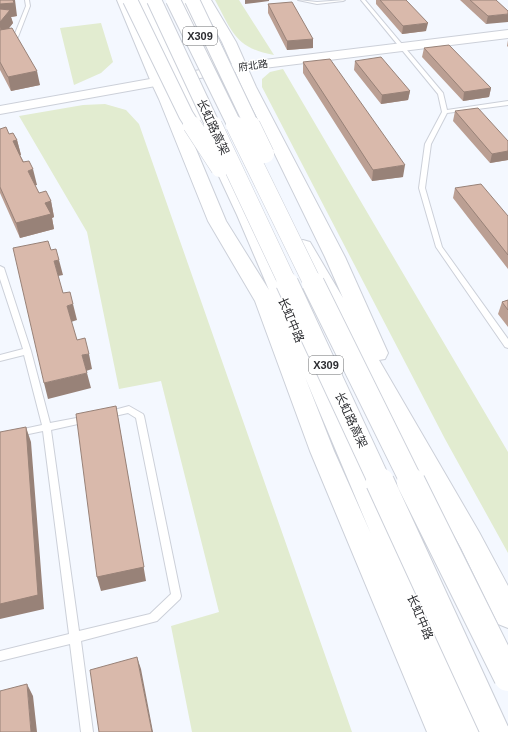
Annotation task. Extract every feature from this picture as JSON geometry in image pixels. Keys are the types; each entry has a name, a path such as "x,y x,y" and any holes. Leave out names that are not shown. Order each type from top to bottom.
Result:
{"main road":[{"path":"123,0 158,82 168,99 217,221 265,301 322,451 443,732"},
{"path":"130,0 186,115 266,241"},
{"name":"长虹中路","path":"143,0 246,215 470,732"},
{"name":"长虹路高架","path":"154,0 343,402 495,732"},
{"name":"长虹路高架","path":"172,0 508,677"},
{"name":"X309","path":"184,0 216,71"},
{"path":"192,0 200,14 284,195 363,386"},
{"path":"205,0 229,42 239,67 335,257 426,462"},
{"path":"216,71 310,260 470,540 508,615"}],"street":[{"name":"府北路","path":"0,110 239,67 508,34"}],"lane":[{"path":"0,40 16,37 28,6 27,0"},
{"path":"300,0 317,3 343,0"},
{"path":"362,0 441,94 445,112 428,144 422,188 439,247 508,345"},
{"path":"445,112 508,103"},
{"path":"0,268 27,351 49,437 87,732"},
{"path":"0,358 27,351"},
{"path":"0,437 129,409 140,416 176,596 153,618 0,656"}],"green space":[{"path":"215,0 239,0 274,55 261,52 243,43 231,29"},
{"path":"101,23 113,62 101,73 74,85 60,28"},
{"path":"283,69 508,452 508,553 445,439 262,87 262,79 270,72"},
{"path":"105,104 126,110 139,124 352,732 192,732 171,626 219,612 161,381 119,389 87,232 19,116 83,105"}],"building":[{"path":"0,0 13,0 14,3 0,4"},
{"path":"380,0 406,0 428,23 403,26"},
{"path":"470,0 496,0 508,11 508,14 488,16"},
{"path":"292,2 313,39 287,41 268,4"},
{"path":"0,9 10,10 0,22"},
{"path":"12,28 37,71 8,77 0,62 0,30"},
{"path":"449,45 491,88 464,92 424,48"},
{"path":"381,57 410,91 382,95 355,61"},
{"path":"330,59 405,165 373,170 303,62"},
{"path":"478,108 508,141 508,151 492,154 455,111"},
{"path":"6,127 9,134 13,133 17,140 13,141 23,162 29,161 33,169 28,171 39,193 46,191 51,201 45,203 51,214 16,223 0,187 0,129"},
{"path":"481,184 508,216 508,255 455,188"},
{"path":"48,241 51,250 56,249 59,260 54,261 63,293 70,292 73,304 67,306 77,340 85,338 89,354 82,355 87,373 44,383 13,248"},
{"path":"508,300 508,310 502,302"},
{"path":"116,406 144,567 97,577 76,414"},
{"path":"26,427 38,595 0,604 0,432"},
{"path":"137,657 152,732 99,732 90,670"},
{"path":"27,684 31,732 0,732 0,691"}]}
